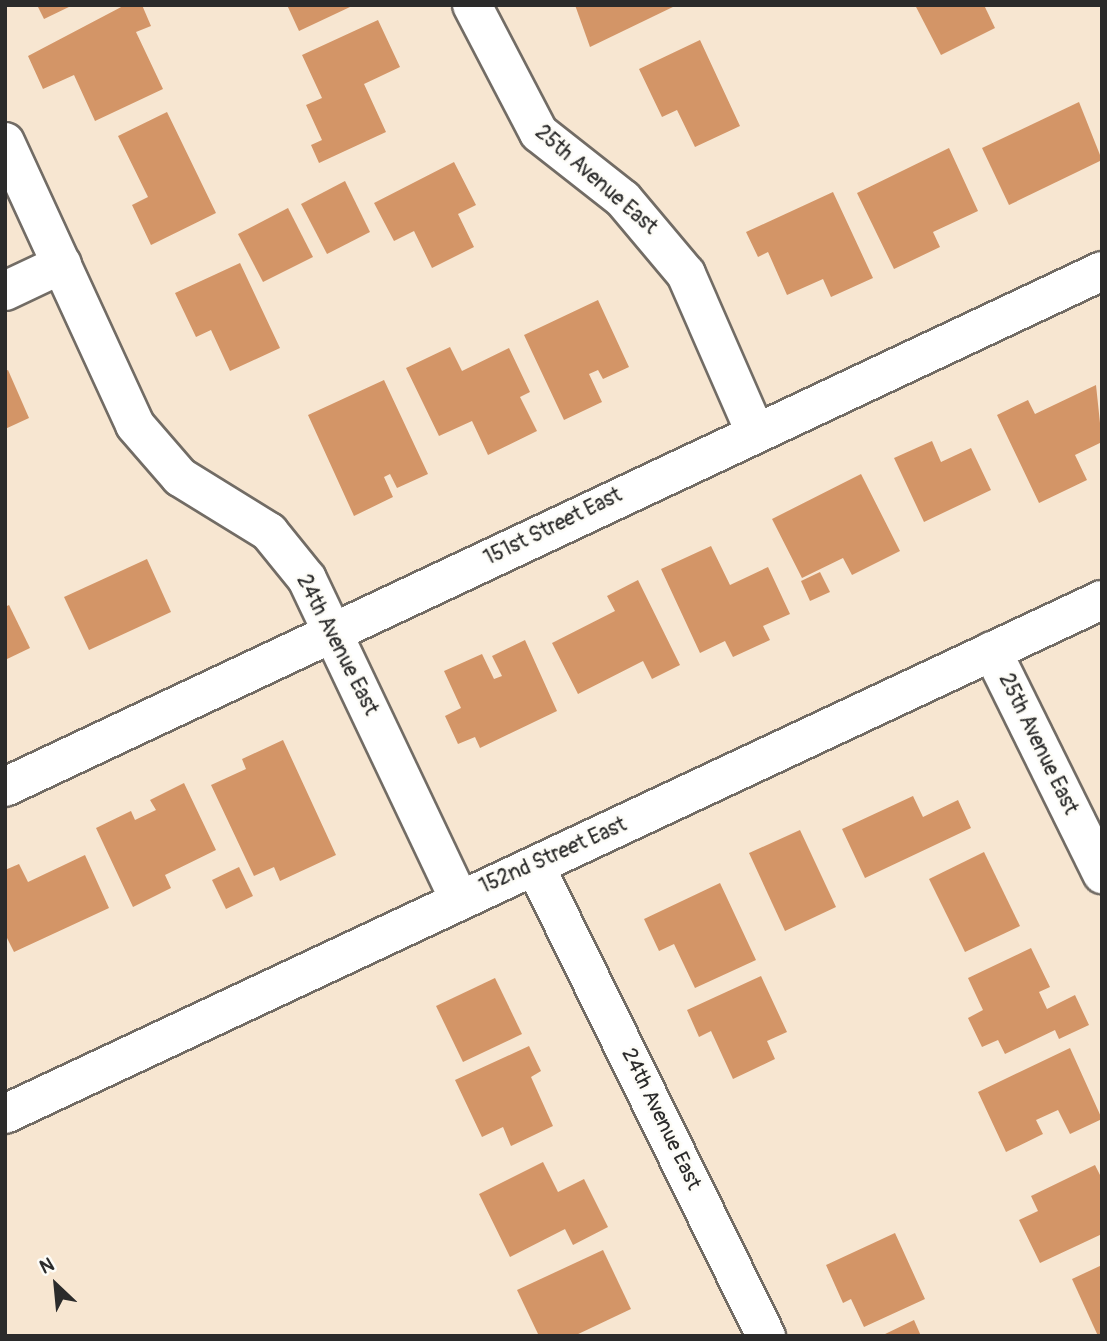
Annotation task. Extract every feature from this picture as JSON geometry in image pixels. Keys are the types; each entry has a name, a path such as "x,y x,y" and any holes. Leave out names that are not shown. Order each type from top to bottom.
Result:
{"street":[{"name":"25th Avenue East","path":"472,5 539,133 623,199 686,274 754,430"},
{"name":"24th Avenue East","path":"5,142 142,434 180,477 269,532 307,579 459,899"},
{"path":"5,291 62,264"},
{"name":"151st Street East","path":"5,786 754,430 1102,271"},
{"name":"152nd Street East","path":"5,1114 1102,600"},
{"name":"25th Avenue East","path":"992,651 1102,874"},
{"name":"24th Avenue East","path":"536,866 766,1336"}],"building":[{"path":"37,5 73,5 44,19"},
{"path":"125,5 142,5 151,26 136,32 163,89 95,121 74,75 43,89 28,56"},
{"path":"287,5 349,5 350,7 299,31"},
{"path":"575,5 677,5 590,47"},
{"path":"915,5 984,5 995,28 941,55"},
{"path":"378,20 400,67 364,84 386,132 319,163 311,145 322,140 306,105 322,98 302,55"},
{"path":"700,40 740,126 695,147 677,110 662,117 639,69"},
{"path":"1079,102 1102,160 1009,205 982,148"},
{"path":"167,112 216,213 151,245 132,205 148,197 118,136"},
{"path":"949,148 978,211 933,232 940,247 894,269 857,193"},
{"path":"454,162 476,205 458,214 474,247 432,268 414,231 394,241 374,203"},
{"path":"345,181 370,232 327,254 301,204"},
{"path":"833,192 873,278 831,297 823,279 787,295 768,252 758,257 746,232"},
{"path":"288,208 313,257 263,282 238,234"},
{"path":"240,263 280,348 230,371 211,330 196,337 175,293"},
{"path":"598,300 629,367 603,379 598,370 589,374 602,402 564,420 524,335"},
{"path":"450,347 462,371 509,348 530,392 520,397 537,431 488,455 472,421 439,436 406,368"},
{"path":"8,370 29,418 5,429 5,371"},
{"path":"384,380 428,474 397,488 390,474 384,477 393,497 354,516 308,415"},
{"path":"1096,385 1102,442 1075,455 1087,480 1039,503 997,415 1028,400 1035,414"},
{"path":"932,441 941,462 971,448 991,490 924,522 894,458"},
{"path":"861,474 900,551 852,575 843,558 802,578 772,519"},
{"path":"711,546 730,585 768,567 790,614 763,626 770,640 733,657 725,641 700,653 661,569"},
{"path":"147,559 171,612 89,650 64,597"},
{"path":"820,572 830,592 810,601 801,581"},
{"path":"638,580 680,665 652,679 643,661 578,694 552,643 615,611 607,596"},
{"path":"9,605 30,648 5,660 5,607"},
{"path":"525,640 557,711 480,748 475,737 458,744 445,716 461,708 444,671 482,654 494,679 502,676 492,656"},
{"path":"283,740 336,855 280,881 274,867 254,876 211,785 246,769 242,759"},
{"path":"184,783 216,850 165,875 171,888 133,907 96,828 131,811 135,820 156,810 150,800"},
{"path":"913,796 923,817 958,800 971,828 865,878 842,829"},
{"path":"800,830 836,907 785,931 749,853"},
{"path":"984,852 1020,926 965,952 929,879"},
{"path":"85,855 109,908 14,952 5,934 5,870 19,864 28,882"},
{"path":"239,867 253,896 226,909 212,880"},
{"path":"720,883 756,960 695,988 674,944 659,951 644,919"},
{"path":"1031,948 1050,987 1039,992 1047,1009 1075,995 1089,1025 1059,1039 1055,1030 1005,1054 998,1040 982,1047 968,1018 983,1010 968,978"},
{"path":"761,976 787,1032 767,1041 775,1059 733,1079 711,1031 699,1037 687,1010"},
{"path":"495,978 522,1034 463,1062 436,1006"},
{"path":"529,1046 541,1071 531,1077 553,1126 511,1146 503,1127 482,1137 455,1080"},
{"path":"1070,1048 1102,1119 1070,1134 1058,1110 1036,1120 1043,1134 1006,1152 978,1092"},
{"path":"543,1162 558,1192 584,1179 608,1227 573,1245 565,1229 510,1257 479,1194"},
{"path":"1095,1165 1102,1179 1102,1234 1040,1263 1019,1220 1038,1211 1031,1196"},
{"path":"895,1233 925,1299 864,1327 851,1299 843,1303 826,1265"},
{"path":"603,1250 631,1309 574,1336 539,1336 517,1290"},
{"path":"1102,1265 1102,1336 1098,1336 1072,1279"},
{"path":"914,1320 921,1336 881,1336"}]}
